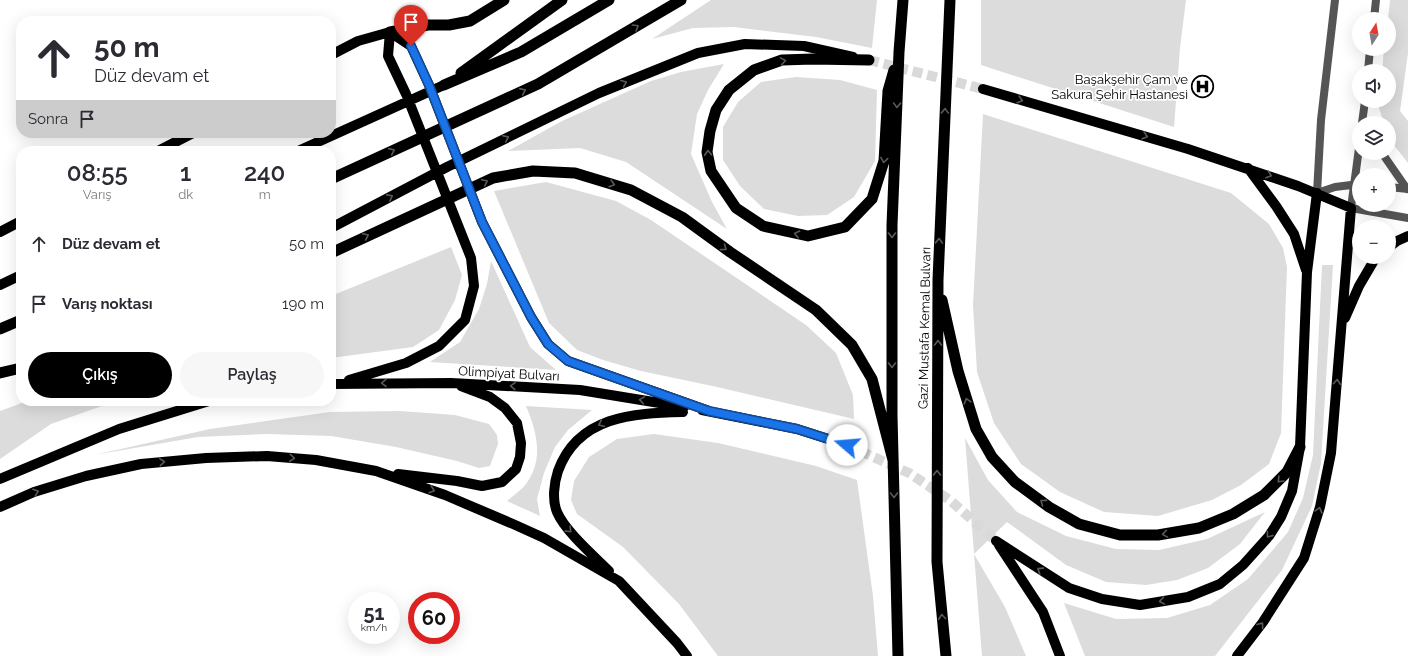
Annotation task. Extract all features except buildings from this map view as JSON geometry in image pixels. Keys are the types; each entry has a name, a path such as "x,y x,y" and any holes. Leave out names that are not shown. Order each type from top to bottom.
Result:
{"highway":[{"path":"390,32 428,25 449,25 470,21 504,0"},
{"path":"444,86 562,0"},
{"path":"444,86 521,52 609,0"},
{"path":"336,177 538,84 681,0"},
{"path":"898,656 893,460 892,225 899,52 903,0"},
{"name":"Gazi Mustafa Kemal Bulvarı","path":"946,656 937,562 938,280 950,0"},
{"path":"869,60 782,60 754,70 729,90 716,110 710,131 707,152 711,171 736,208 763,226 808,236 845,227 872,199 884,162 888,91 899,52"},
{"path":"336,251 493,178 533,172 575,173 631,190 682,217 730,252 816,310 852,345 872,379 893,460"},
{"path":"938,280 958,371 976,429 982,440 992,457 1015,482 1049,507 1078,524 1120,535 1158,535 1199,528 1233,514 1264,495 1287,472 1300,446"},
{"path":"0,329 16,322"},
{"path":"0,373 16,369"}],"main road":[{"path":"336,383 406,363 439,346 465,320 474,286 471,258 406,94 388,56 390,32"},
{"path":"336,52 358,41 390,32 411,46 429,85 482,222 531,317 548,344 568,361 709,411"},
{"path":"336,225 447,167 599,93 698,53 745,44 804,46 869,60"},
{"path":"336,134 444,86"},
{"path":"983,88 1248,168 1317,193 1351,208 1331,453 1318,515 1304,558 1263,622 1237,656"},
{"path":"167,146 183,138"},
{"path":"309,146 327,138"},
{"path":"1248,168 1276,206 1294,234 1307,272"},
{"path":"1060,656 1043,612 996,541 1068,588 1102,598 1140,605 1188,597 1220,584 1243,565 1269,536 1281,517 1292,491 1300,446 1307,272 1317,193"},
{"path":"0,232 16,224"},
{"path":"1396,242 1408,236"},
{"path":"1342,325 1359,286 1372,264"},
{"path":"0,284 16,277"},
{"path":"0,373 16,365"},
{"path":"0,507 34,492 86,476 141,464 206,458 267,456 316,460 376,471 457,481 482,486 502,482 516,469 520,457 521,443 517,423 505,408 490,397 451,383"},
{"name":"Olimpiyat Bulvarı","path":"336,384 451,383 580,390 709,411 797,429 847,445"},
{"path":"0,479 119,429 193,406"},
{"path":"687,656 677,643 564,524 557,512 554,500 556,475 562,459 572,445 586,432 605,422 648,412 709,411"},
{"path":"376,471 445,495 544,538 619,581"}],"street":[{"path":"1335,0 1321,120 1317,193 1335,187 1352,185"},
{"path":"1375,12 1376,0"},
{"path":"1363,116 1364,108"},
{"path":"1387,160 1408,189"},
{"path":"1396,188 1408,189"},
{"path":"1352,203 1351,208 1408,218"}],"shaded area":[{"path":"711,0 877,0 872,48 816,37 734,27 693,28 652,39"},
{"path":"981,0 1186,0 1180,48 1174,127 981,65"},
{"path":"1390,0 1408,0 1408,53 1400,111 1408,121 1408,163 1396,148 1396,116 1382,116 1379,108 1396,108 1396,64 1383,64 1383,56 1396,56 1396,12 1389,12"},
{"path":"724,64 708,90 697,114 691,154 712,202 727,229 626,162 580,148 508,151 562,121 651,81 681,72"},
{"path":"796,77 840,80 877,90 875,161 854,197 827,215 798,216 764,209 740,186 723,160 723,127 738,102 761,82"},
{"path":"983,114 1231,193 1269,224 1283,248 1287,267 1281,433 1269,464 1241,485 1212,500 1158,516 1104,512 1060,492 1021,464 994,423 977,372 973,305"},
{"path":"546,182 616,201 651,220 806,325 836,353 853,395 854,419 641,371 603,360 577,350 549,323 494,191"},
{"path":"451,247 462,275 455,300 439,330 413,347 336,357 336,294"},
{"path":"491,261 530,347 556,370 430,362 460,342 479,309 487,284"},
{"path":"1322,265 1333,265 1321,463 1312,506 1282,570 1215,656 1085,656 1064,603 1116,619 1167,618 1210,605 1248,579 1288,532 1303,498 1313,455"},
{"path":"16,405 102,406 51,424 0,459 0,411"},
{"path":"526,406 592,410 568,430 555,447 544,473 537,499 540,516 507,501 526,484 536,463 537,444 533,424"},
{"path":"400,411 455,415 489,424 497,435 498,444 490,466 479,468 457,461 396,447 331,436 266,434 198,437 94,455 210,429 330,412"},
{"path":"654,434 718,443 816,466 857,480 873,596 878,656 718,656 679,604 623,547 577,514 571,500 574,481 589,457 617,439"},
{"path":"965,438 988,480 1017,512 1066,536 1116,549 1159,550 1207,539 1265,512 1240,544 1208,568 1177,580 1146,585 1106,582 1066,565 1007,522 974,554"},
{"path":"974,554 1005,607 1026,656 982,656"}],"tunnel":[{"path":"869,60 983,89"},
{"path":"847,445 909,473 951,501 996,541"}],"place":[{"name":"Başakşehir Çam ve Sakura Şehir Hastanesi","path":"1203,86"}],"route":[{"path":"411,46 429,85 482,222 531,317 548,344 568,361 709,411 797,429 847,445"}]}
